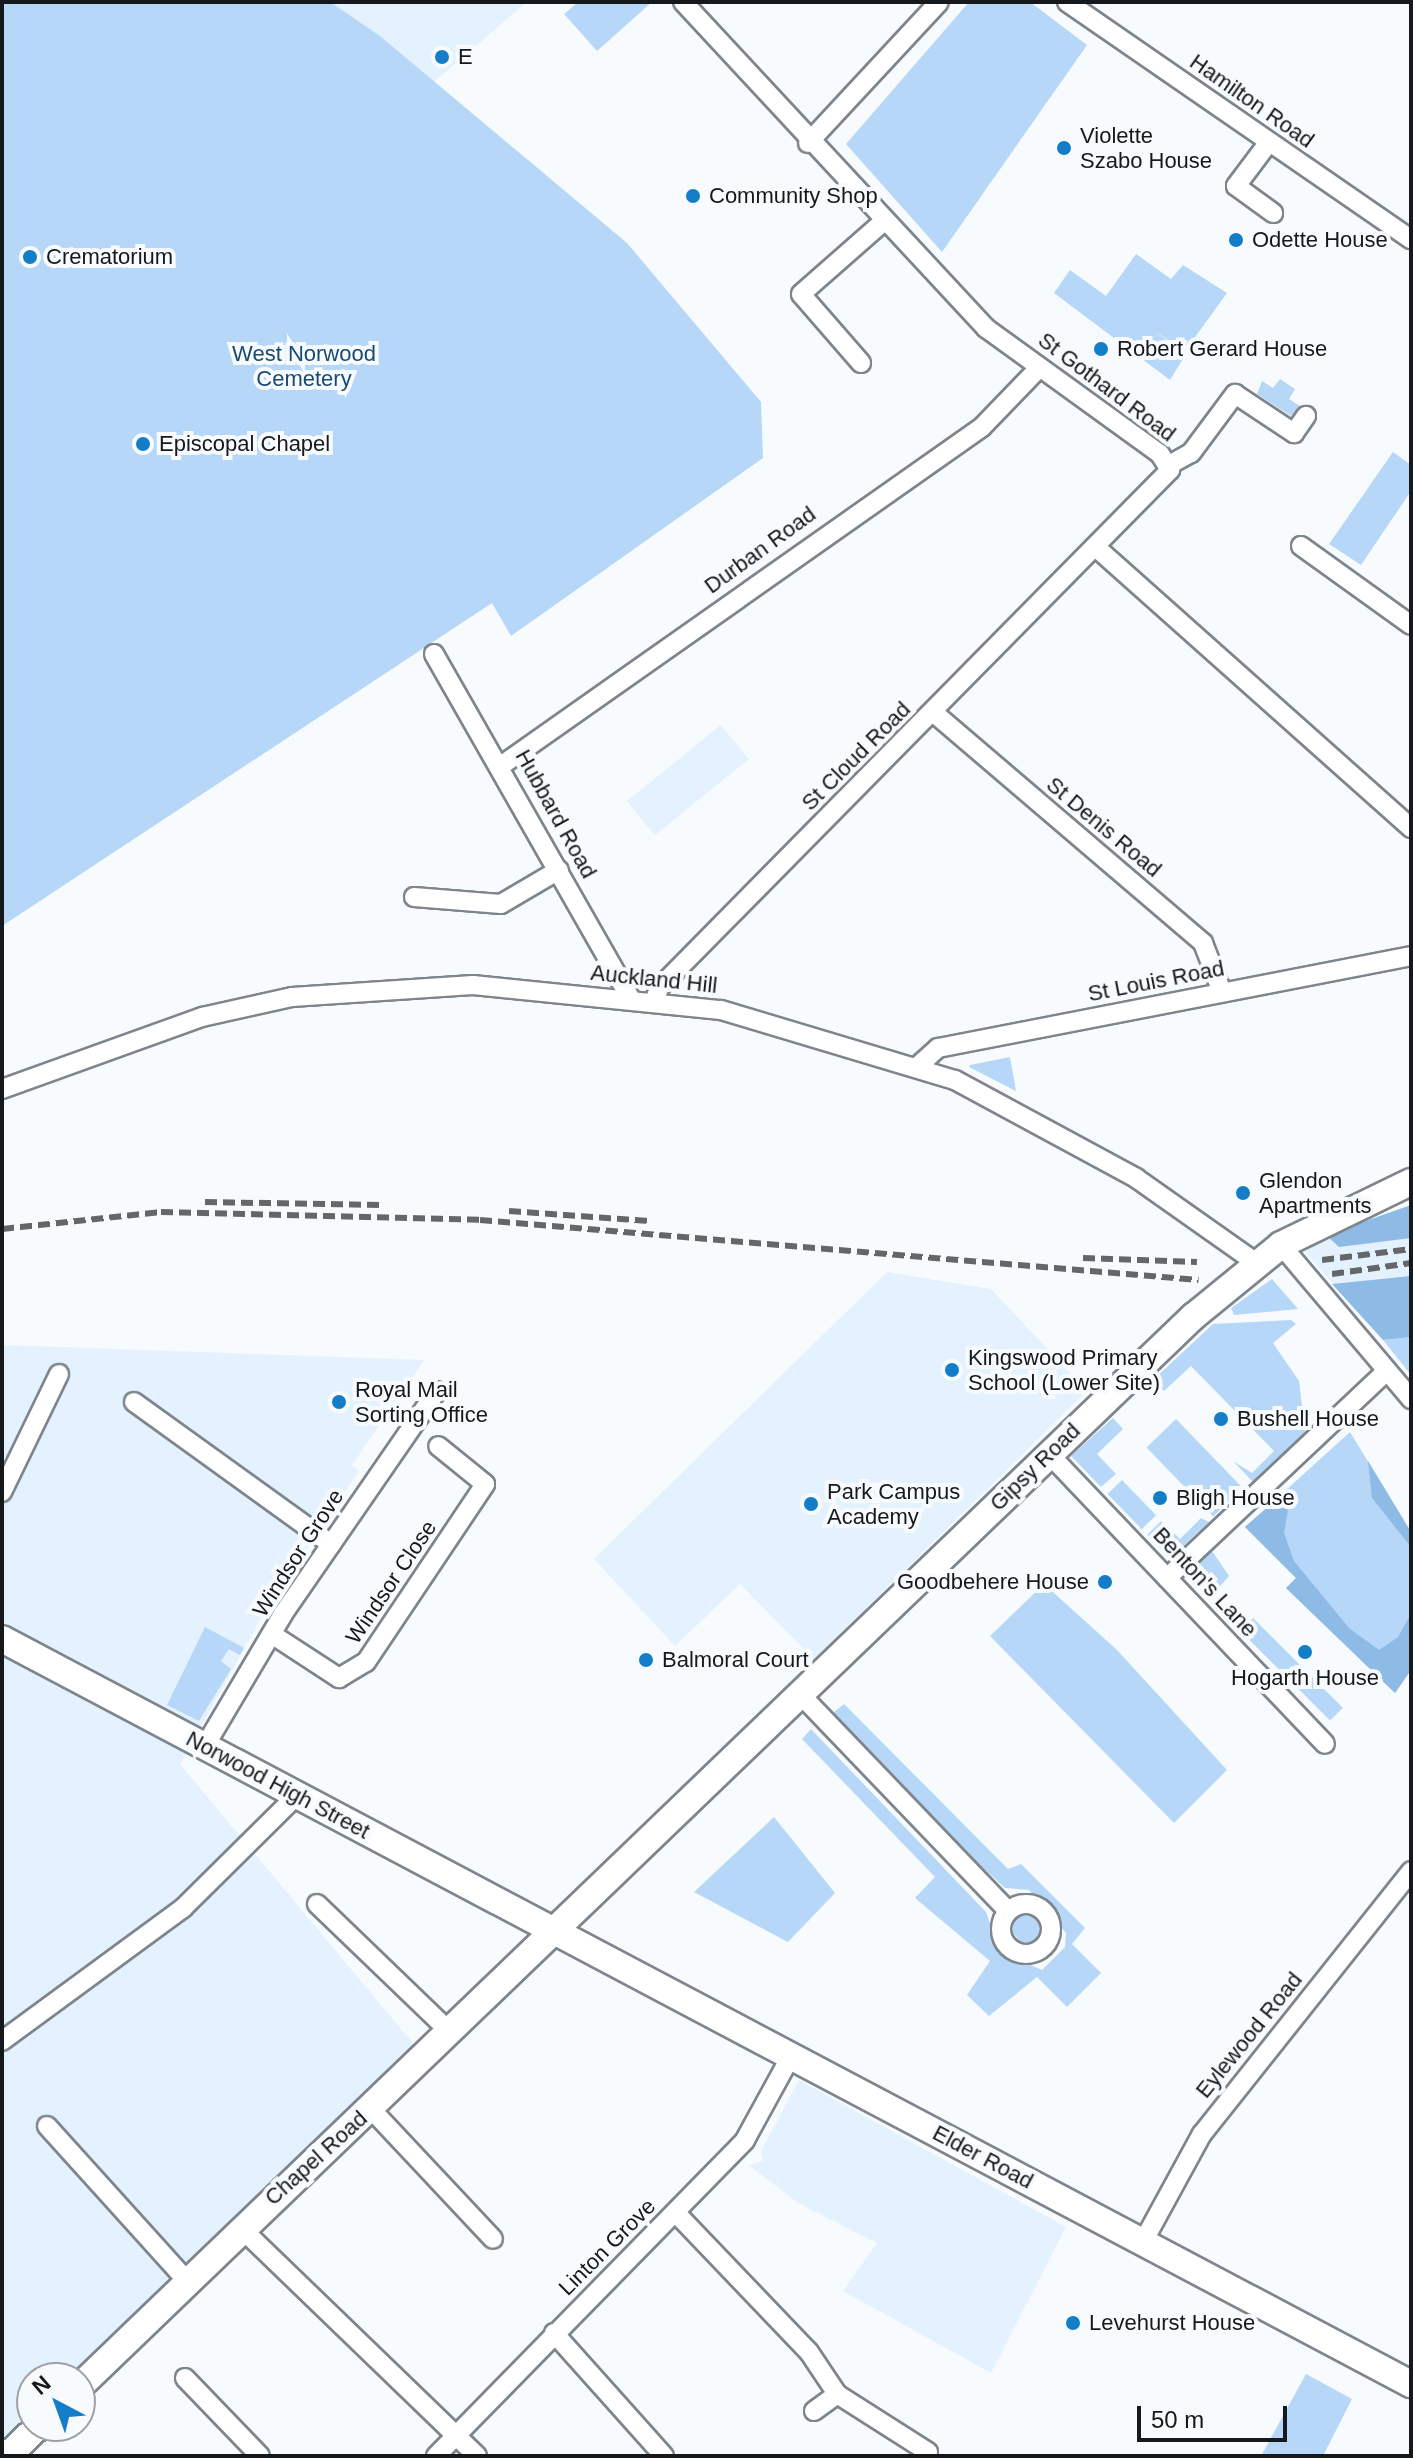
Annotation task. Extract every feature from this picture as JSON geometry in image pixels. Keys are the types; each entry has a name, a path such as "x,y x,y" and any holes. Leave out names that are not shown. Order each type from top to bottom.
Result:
{"street":[{"name":"St Gothard Road","path":"683,2 808,143 986,328 1169,465 1162,485 1099,550"},
{"name":"Hamilton Road","path":"1067,2 1411,239"},
{"path":"808,143 933,4"},
{"path":"1269,142 1236,186 1273,213"},
{"path":"861,363 801,294 884,221"},
{"name":"Durban Road","path":"502,765 982,427 1040,367"},
{"path":"1169,465 1191,453 1235,394 1294,433 1306,416"},
{"path":"1301,546 1409,620"},
{"path":"1099,550 1411,828"},
{"name":"St Cloud Road","path":"654,1002 659,988 1099,550"},
{"name":"Hubbard Road","path":"434,654 502,765 631,1000"},
{"name":"St Denis Road","path":"934,713 1203,943 1222,992"},
{"path":"414,897 501,904 559,870"},
{"name":"St Louis Road","path":"918,1066 938,1048 1411,956"},
{"name":"Auckland Hill","path":"2,1089 202,1017 285,998 473,985 654,1002 746,1015 918,1066 1136,1178 1255,1262"},
{"name":"Gipsy Road","path":"554,1932 1049,1454 1255,1262 1281,1245 1411,1182"},
{"path":"1281,1245 1411,1399"},
{"path":"1167,1578 1387,1371"},
{"path":"2,1492 59,1374"},
{"name":"Windsor Grove","path":"205,1746 331,1544 437,1391"},
{"path":"134,1402 331,1544"},
{"name":"Windsor Close","path":"273,1635 339,1678 366,1662 485,1484 438,1446"},
{"name":"Benton's Lane","path":"1049,1454 1325,1744"},
{"name":"Norwood High Street","path":"2,1639 554,1932"},
{"path":"799,1693 1005,1908"},
{"path":"2,2041 183,1908 297,1795"},
{"name":"Eylewood Road","path":"1143,2242 1202,2134 1411,1871"},
{"path":"317,1904 449,2031"},
{"name":"Chapel Road","path":"96,2371 241,2228 371,2109 554,1932"},
{"name":"Elder Road","path":"554,1932 1411,2384"},
{"name":"Linton Grove","path":"436,2456 745,2140 791,2056"},
{"path":"371,2109 493,2239"},
{"path":"47,2126 188,2282"},
{"path":"676,2213 809,2352 837,2394 928,2452"},
{"path":"241,2228 477,2456"},
{"path":"554,2333 664,2456"},
{"path":"185,2378 260,2456"},
{"path":"814,2411 837,2394"},
{"path":"7,2456 22,2442"}],"shaded area":[{"path":"330,2 527,2 434,82"},
{"path":"721,725 749,759 655,835 627,801"},
{"path":"1411,1205 1411,1337 1383,1340 1305,1252 1326,1235"},
{"path":"1411,1205 1411,1238 1339,1247 1326,1235"},
{"name":"Park Campus Academy","path":"887,1272 991,1289 1087,1391 814,1659 740,1584 675,1646 594,1559"},
{"path":"1411,1276 1411,1337 1383,1340 1332,1284"},
{"path":"2,1345 424,1360 352,1465 359,1471 259,1622 180,1764 416,2047 85,2362 16,2362 16,2427 2,2440"},
{"path":"1368,1461 1411,1532 1411,1547 1372,1498"},
{"path":"1276,1500 1288,1510 1284,1533 1294,1561 1349,1628 1379,1650 1398,1637 1411,1614 1411,1670 1395,1693 1286,1588 1296,1578 1245,1527"},
{"path":"799,2080 1066,2227 991,2373 843,2291 877,2243 798,2203 749,2165 763,2161 761,2151"}],"green space":[{"name":"West Norwood Cemetery","path":"2,2 330,2 380,36 627,243 761,402 763,458 511,636 492,603 2,926"},
{"path":"578,2 652,2 597,51 564,14"},
{"path":"969,2 1030,2 1087,45 942,252 846,144"},
{"path":"1136,254 1171,279 1183,265 1227,293 1185,351 1154,331 1186,354 1170,380 1054,293 1070,270 1106,296"},
{"path":"1280,379 1295,389 1289,399 1300,406 1291,416 1257,394 1262,381 1273,388"},
{"path":"1393,452 1411,465 1411,491 1361,565 1329,544"},
{"path":"1010,1057 1016,1091 969,1067 970,1065"},
{"path":"1272,1279 1298,1309 1234,1315 1231,1308"},
{"path":"1291,1320 1296,1324 1273,1343 1299,1381 1305,1432 1253,1482 1233,1461 1252,1473 1274,1451 1191,1366 1164,1391 1153,1380 1213,1324"},
{"path":"1411,1337 1411,1375 1383,1340"},
{"path":"1113,1418 1123,1429 1097,1454 1116,1474 1101,1487 1071,1456"},
{"path":"1176,1419 1243,1488 1213,1517 1147,1447"},
{"path":"1350,1432 1411,1532 1411,1670 1395,1693 1286,1588 1296,1578 1245,1527"},
{"path":"1122,1480 1156,1515 1142,1529 1108,1494"},
{"path":"1201,1518 1209,1522 1170,1558 1147,1535 1161,1521 1180,1539"},
{"path":"1212,1551 1229,1576 1209,1599 1186,1575"},
{"path":"1044,1584 1117,1650 1227,1770 1174,1823 990,1636"},
{"path":"1253,1618 1343,1708 1330,1721 1240,1631"},
{"path":"205,1627 244,1648 240,1655 229,1649 221,1661 231,1669 199,1721 167,1705"},
{"path":"844,1704 1008,1869 1021,1864 1085,1928 1072,1944 1101,1973 1067,2007 1037,1977 989,2016 967,1995 990,1961 915,1898 935,1877 802,1739 811,1729 986,1912 1000,1952 1042,1970 1065,1947 1066,1933 1029,1890 1005,1888 943,1831 829,1716"},
{"path":"774,1817 835,1893 788,1942 694,1892"},
{"path":"1013,1908 1025,1909 1044,1929 1042,1948 1029,1950 1006,1926"},
{"path":"1306,2374 1352,2399 1323,2456 1261,2456"}],"railway":[{"path":"205,1202 381,1205"},
{"path":"509,1211 649,1221"},
{"path":"2,1229 161,1212 480,1220 1198,1280"},
{"path":"1322,1260 1411,1249"},
{"path":"1083,1258 1197,1262"},
{"path":"1332,1274 1411,1263"}],"place":[{"name":"E","path":"442,57"},
{"name":"Violette Szabo House","path":"1064,148"},
{"name":"Community Shop","path":"693,196"},
{"name":"Odette House","path":"1236,240"},
{"name":"Crematorium","path":"30,257"},
{"name":"Robert Gerard House","path":"1101,349"},
{"name":"Episcopal Chapel","path":"143,444"},
{"name":"Glendon Apartments","path":"1243,1193"},
{"name":"Kingswood Primary School (Lower Site)","path":"952,1370"},
{"name":"Royal Mail Sorting Office","path":"339,1402"},
{"name":"Bushell House","path":"1221,1419"},
{"name":"Bligh House","path":"1160,1498"},
{"name":"Park Campus Academy","path":"811,1504"},
{"name":"Goodbehere House","path":"1105,1582"},
{"name":"Hogarth House","path":"1305,1652"},
{"name":"Balmoral Court","path":"646,1660"},
{"name":"Levehurst House","path":"1073,2323"}]}
